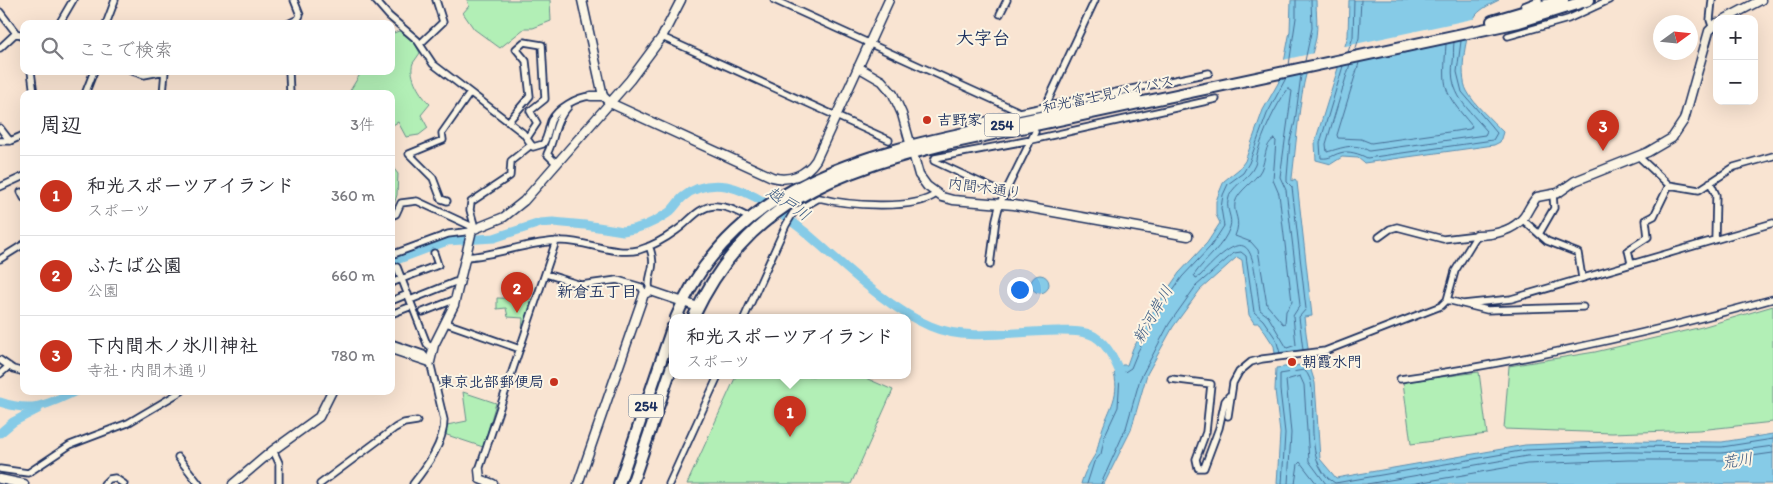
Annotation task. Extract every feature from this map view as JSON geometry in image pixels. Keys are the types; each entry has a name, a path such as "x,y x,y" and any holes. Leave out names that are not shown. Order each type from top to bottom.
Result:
{"highway":[{"name":"和光富士見バイパス","path":"1474,28 1563,0"},
{"name":"和光富士見バイパス","path":"695,314 732,254 767,219 783,207 835,178 912,149 1474,28 1541,16 1588,0"},
{"name":"和光富士見バイパス","path":"678,314 683,302 715,253 753,215 773,201 826,174 973,131 1237,79"},
{"name":"254","path":"619,484 669,337"},
{"name":"254","path":"632,484 669,375"}],"street":[{"path":"62,20 73,0"},
{"path":"108,20 115,0"},
{"path":"294,0 300,14 296,20"},
{"path":"375,0 393,20"},
{"path":"420,44 443,22 436,0"},
{"path":"582,0 603,96 610,103 772,177 784,179 803,174 813,164 889,0"},
{"path":"395,254 448,234 472,231 496,222 513,211 610,103 662,37 681,0"},
{"path":"774,0 1020,112"},
{"path":"1000,14 1007,0"},
{"path":"1045,107 1095,0"},
{"path":"1524,6 1539,0"},
{"path":"1508,36 1568,19 1609,0"},
{"path":"1712,0 1710,20 1713,23"},
{"path":"1733,15 1761,0"},
{"path":"0,12 16,33 20,35"},
{"path":"395,21 420,44 433,64 508,122 527,138 531,145 536,147 543,144 552,120 558,111 571,103 591,96 603,96"},
{"path":"1379,237 1390,229 1397,227 1443,239 1502,231 1522,219 1536,199 1553,194 1594,172 1638,156 1668,142 1682,126 1709,31 1713,27"},
{"path":"0,48 16,33"},
{"path":"662,37 889,140"},
{"path":"508,122 530,96 526,62 516,49 524,42 542,45 544,99 530,111 537,124 527,138"},
{"name":"内間木通り","path":"858,66 882,81 893,94 902,114 919,175 936,194 953,200 1000,203 1186,236"},
{"path":"973,131 971,124 1209,73"},
{"path":"32,75 33,90"},
{"path":"86,90 92,75"},
{"path":"163,90 165,75"},
{"path":"289,75 290,90"},
{"path":"447,200 441,199 433,178 409,154 443,140 442,133 470,93"},
{"path":"1005,194 934,161 936,158 1031,140 1216,99"},
{"path":"557,164 546,154 553,142 557,120 571,103"},
{"path":"0,128 10,141"},
{"path":"990,265 1000,203 1034,132"},
{"path":"0,141 10,141 20,137"},
{"path":"413,484 433,457 444,425 430,362 433,349 456,299 472,231 471,202 510,176 511,161 531,145"},
{"path":"1638,156 1669,185 1699,190 1734,167 1773,156"},
{"path":"0,187 20,178"},
{"path":"1710,182 1716,195 1715,240"},
{"path":"1631,263 1628,250 1648,238 1646,220 1654,216 1669,185"},
{"path":"746,314 791,214 819,198 843,204 884,205 928,200 936,194"},
{"path":"1540,234 1554,208 1553,194"},
{"path":"395,214 401,203 417,201 472,231"},
{"path":"466,257 489,256 537,243 556,241 624,251 638,250 677,230 702,209 714,206 753,215"},
{"path":"1522,219 1547,241 1578,253 1582,278"},
{"path":"1463,304 1505,300 1773,223"},
{"path":"1228,416 1230,396 1236,377 1243,368 1256,360 1324,351 1438,309 1447,300 1455,271 1477,235"},
{"path":"493,484 480,479 478,470 556,241"},
{"path":"0,259 20,246"},
{"path":"578,484 647,292 654,260 649,246"},
{"path":"395,282 438,265 434,253"},
{"path":"397,267 427,344 433,349"},
{"path":"546,274 581,285 611,280 625,281 641,287 647,292 698,307"},
{"path":"395,311 410,300 455,282 460,283"},
{"path":"1400,379 1493,366 1512,360 1567,351 1652,332 1773,298"},
{"path":"423,312 456,299"},
{"path":"395,301 410,300"},
{"path":"1447,300 1487,310 1583,306"},
{"path":"446,324 520,349"},
{"path":"395,344 423,354 430,362"},
{"path":"395,350 430,362"},
{"path":"0,360 8,366 20,370"},
{"path":"0,374 8,366"},
{"path":"669,484 717,379"},
{"path":"1171,379 1211,384 1206,432 1196,459 1198,468 1204,468 1219,428 1225,401 1230,396"},
{"path":"0,469 30,472 70,445 128,423 175,395"},
{"path":"233,484 273,450 320,417 330,395"},
{"path":"320,484 395,428 404,423 417,421"},
{"path":"273,450 280,462 279,484"},
{"path":"178,458 199,484"},
{"path":"104,484 109,479 115,478 124,484"},
{"path":"0,479 24,484"}],"green space":[{"path":"467,0 550,0 551,21 533,28 525,28 500,48 474,29 463,13 469,6"},
{"path":"399,31 413,40 420,53 413,63 412,74 419,91 430,104 421,115 428,128 419,135 406,137 398,122 395,124 395,90 350,90 360,75 395,75 395,32"},
{"path":"395,170 398,174 395,201"},
{"path":"497,298 533,299 522,331 523,318 508,317 506,308 497,309"},
{"path":"1773,306 1773,422 1699,430 1612,433 1504,429 1509,366 1595,352 1702,327"},
{"path":"1479,372 1487,434 1411,444 1403,382"},
{"path":"735,379 868,379 893,390 851,484 687,484"},
{"path":"463,392 496,403 483,447 444,434 447,425 467,421"}],"water":[{"path":"1291,0 1316,0 1316,38 1305,77 1292,178 1292,181 1295,179 1297,182 1312,316 1304,317 1309,356 1276,361 1274,346 1259,323 1254,323 1249,315 1242,260 1237,257 1200,290 1173,327 1147,374 1131,430 1104,484 1081,484 1085,472 1096,453 1103,426 1112,405 1116,390 1114,374 1122,365 1127,365 1133,348 1151,320 1152,313 1179,273 1207,243 1220,223 1216,215 1216,201 1224,181 1239,169 1245,161 1263,110 1281,78 1290,31"},
{"path":"1349,0 1499,0 1481,10 1472,22 1466,41 1463,74 1464,84 1470,97 1503,132 1500,142 1494,145 1364,163 1358,158 1342,157 1331,164 1316,160 1315,142 1348,36"},
{"path":"1040,275 1048,280 1049,284 1044,292 1040,293 1032,288 1031,284 1036,276"},
{"name":"荒川","path":"1309,364 1315,383 1320,459 1336,478 1525,445 1628,441 1722,442 1773,434 1773,484 1277,484 1280,433 1275,390 1276,368"}],"pier":[{"path":"1477,18 1470,39 1335,67 1341,47"},
{"path":"1314,53 1309,73 1276,80 1283,60"}],"waterway":[{"name":"越戸川","path":"395,260 447,241 494,238 540,223 553,222 585,225 623,231 635,229 663,217 683,197 693,191 715,185 726,186 747,193 777,210 880,296 908,314"},
{"name":"越戸川","path":"911,316 930,326 961,334 978,335 1045,331 1087,333 1099,340 1108,350 1123,380"},
{"name":"新河岸川","path":"1288,353 1292,373"},
{"name":"越戸川","path":"0,402 30,407 48,404 67,395"},
{"path":"0,433 13,422 38,409"}],"place":[{"name":"吉野家","path":"927,120"},
{"name":"下内間木ノ氷川神社","path":"1603,151"},
{"name":"ふたば公園","path":"517,313"},
{"name":"朝霞水門","path":"1292,362"},
{"name":"東京北部郵便局","path":"554,382"},
{"name":"和光スポーツアイランド","path":"790,437"}],"district":[{"name":"大字台","path":"983,38"},
{"name":"新倉五丁目","path":"597,291"}]}
